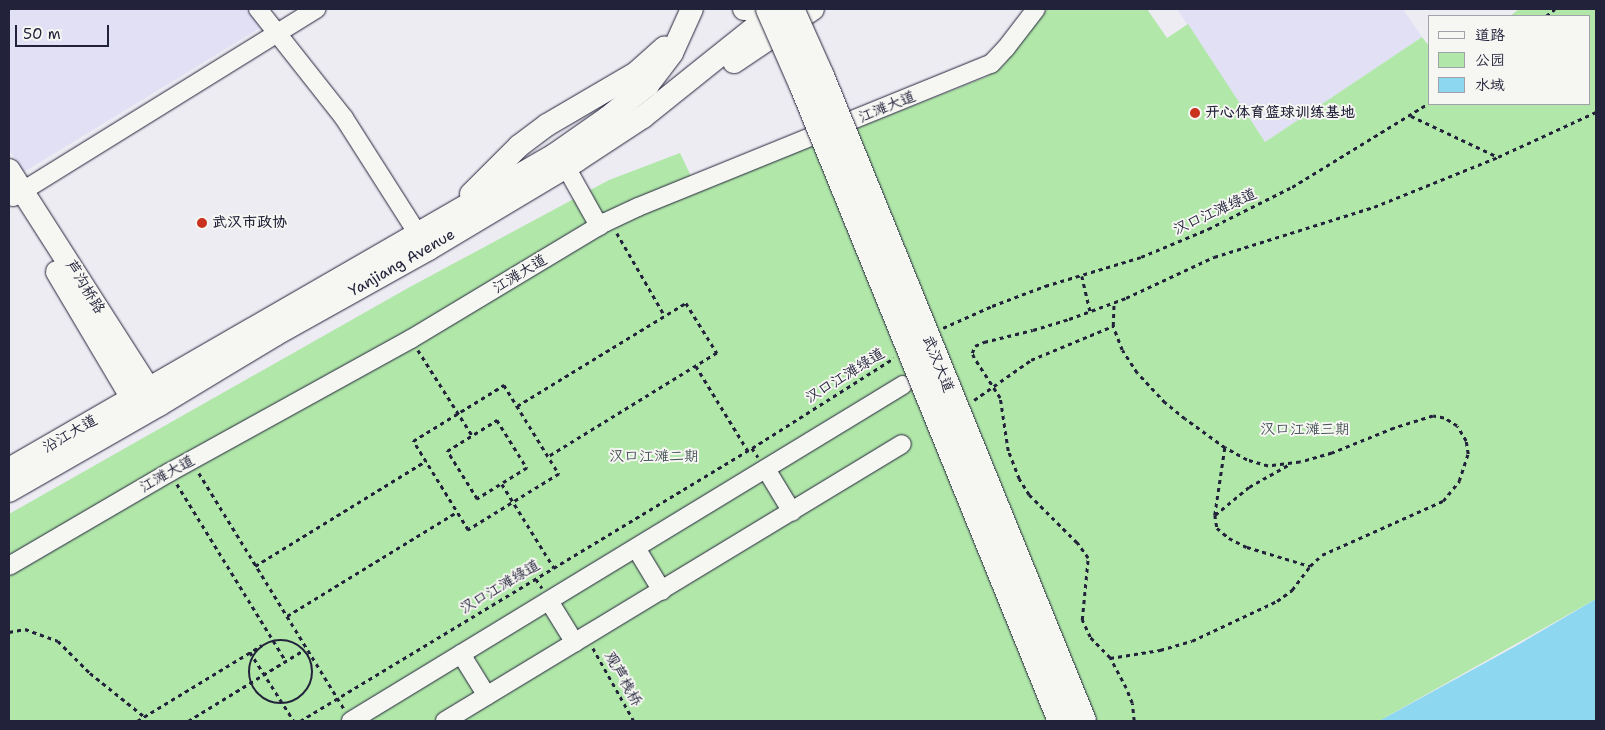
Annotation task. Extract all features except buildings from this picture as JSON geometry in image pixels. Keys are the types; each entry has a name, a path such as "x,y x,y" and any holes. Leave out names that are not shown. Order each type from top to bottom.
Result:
{"highway":[{"name":"武汉大道","path":"770,9 1061,721"},
{"name":"武汉大道","path":"791,9 821,76 1083,721"}],"main road":[{"path":"744,9 770,9"},
{"name":"Yanjiang Avenue","path":"145,402 275,335 429,249 571,164 643,117 778,9"},
{"path":"643,117 706,81 814,9"},
{"name":"Yanjiang Avenue","path":"9,491 145,402 418,234 554,155 648,86 664,64 684,19"},
{"name":"芦沟桥路","path":"9,170 15,193 145,402"},
{"name":"沿江大道","path":"9,469 145,402"}],"street":[{"path":"258,9 344,118 418,234"},
{"path":"15,193 316,9"},
{"name":"江滩大道","path":"9,566 191,460 411,339 605,223 991,64 1002,53 1036,9"},
{"path":"571,164 605,223"},
{"path":"351,721 903,385"},
{"path":"445,721 902,444"},
{"path":"766,469 792,512"},
{"path":"636,548 662,590"},
{"path":"549,601 575,643"},
{"path":"461,654 487,696"}],"path":[{"name":"汉口江滩绿道","path":"938,331 992,306 1045,286 1141,257 1251,208 1292,187 1411,116 1428,104"},
{"path":"1134,721 1132,703 1126,688 1110,658 1094,642 1082,620 1082,594 1088,558 1077,543 1029,495 1019,480 1008,451 1000,398 972,354 975,346 1033,330 1090,311 1214,257 1374,207 1498,156 1596,112"},
{"path":"1411,116 1498,156"},
{"path":"605,223 665,316"},
{"path":"1082,276 1090,311"},
{"path":"1110,658 1160,650 1192,641 1284,598 1300,581 1310,566 1322,555 1443,501 1453,490 1462,474 1468,448 1457,426 1444,418 1433,416 1394,428 1332,453 1290,464 1262,465 1225,448 1185,419 1150,388 1122,350 1112,326 1114,302"},
{"path":"517,406 686,303 717,353 548,457"},
{"path":"968,403 993,388 1031,360 1112,326"},
{"path":"411,339 472,435"},
{"name":"汉口江滩绿道","path":"300,721 748,451 900,354"},
{"path":"696,366 748,451"},
{"path":"504,385 517,406 559,474 468,530 413,441 504,385"},
{"path":"497,420 527,468 477,499 447,451 472,435 497,420"},
{"path":"1225,448 1215,515 1217,528 1233,541 1259,552 1310,566"},
{"path":"191,460 287,616 305,650 337,699"},
{"path":"255,566 426,461"},
{"path":"1215,515 1249,487 1290,464"},
{"path":"170,472 286,662"},
{"path":"502,484 554,568"},
{"path":"287,616 457,512"},
{"path":"9,632 25,629 58,641 90,673 145,717"},
{"path":"138,721 250,652 273,640 290,642 305,650 313,670 310,685 301,698 283,704 264,700 250,683 249,667 253,656 260,647 273,640"},
{"name":"观芦栈桥","path":"593,649 634,721"},
{"path":"188,721 305,650"},
{"path":"250,652 294,721"}],"shaded area":[{"path":"9,9 250,9 265,25 24,172 9,150"},
{"path":"1177,9 1403,9 1422,37 1265,142"}],"green space":[{"path":"1047,9 1147,9 1167,38 1188,24 1265,142 1422,37 1428,45 1428,105 1590,105 1590,15 1511,15 1519,9 1596,9 1596,599 1379,721 9,721 9,514 408,288 609,180 680,153 698,191 986,77 1002,67"}],"water":[{"path":"1596,599 1596,721 1379,721 1516,646"}],"place":[{"name":"开心体育篮球训练基地","path":"1195,113"},
{"name":"武汉市政协","path":"202,223"}],"park label":[{"name":"汉口江滩三期","path":"1305,430"},
{"name":"汉口江滩二期","path":"654,457"}]}
